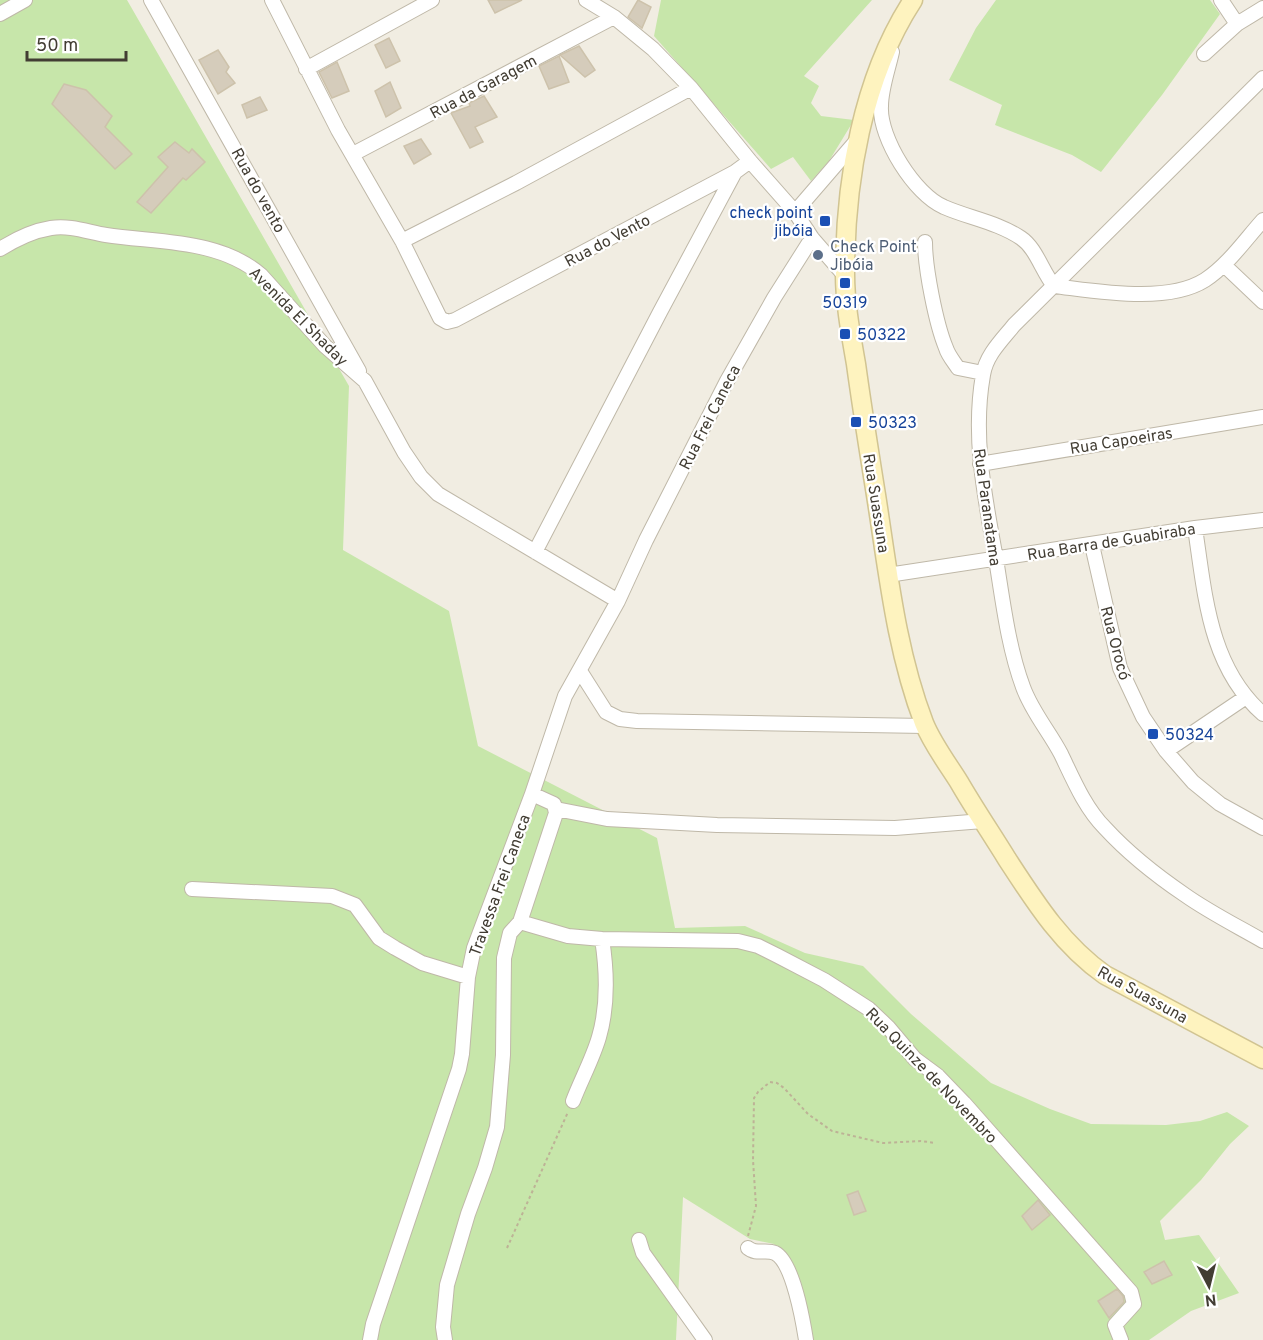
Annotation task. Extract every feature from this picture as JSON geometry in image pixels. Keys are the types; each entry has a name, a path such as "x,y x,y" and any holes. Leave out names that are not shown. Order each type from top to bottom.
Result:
{"street":[{"path":"0,14 25,0"},
{"name":"Rua do vento","path":"151,0 364,381"},
{"path":"272,0 306,69 402,241 516,183 691,88"},
{"path":"306,69 432,0"},
{"path":"586,0 614,17 652,49 691,88 795,212 812,238 845,276"},
{"name":"Rua Suassuna","path":"913,0 885,49 867,103 849,205 845,276 849,320 888,575 906,670 925,726 983,821 1044,916 1086,962 1105,975 1263,1059"},
{"path":"1221,0 1237,24"},
{"path":"1204,54 1237,24 1263,8"},
{"name":"Rua da Garagem","path":"352,154 614,17"},
{"path":"899,21 880,106 885,130 900,160 918,189 936,204 997,226 1022,239 1036,255 1044,274 1054,286 1164,294 1190,288 1224,265 1263,220"},
{"name":"Rua Paranatama","path":"1263,78 1014,325 988,359 983,373 979,438 987,517 1009,633 1024,689 1031,705 1058,747 1092,812 1112,835 1185,895 1263,941"},
{"path":"795,212 859,138"},
{"name":"Rua do Vento","path":"402,241 440,318 447,322 463,316 735,172 750,161"},
{"path":"536,552 735,172"},
{"name":"Avenida El Shaday","path":"0,249 17,238 52,228 68,227 173,242 230,256 249,265 261,274 325,346 364,381 404,452 438,494 618,602"},
{"name":"Rua Frei Caneca","path":"618,602 646,540 727,381 774,298 812,238"},
{"path":"925,242 936,315 946,350 958,368 983,373"},
{"path":"1224,265 1263,302"},
{"name":"Rua Capoeiras","path":"980,464 1263,417"},
{"name":"Rua Barra de Guabiraba","path":"888,575 1195,528 1263,520"},
{"path":"1195,528 1206,607 1212,631 1223,660 1246,697 1263,714"},
{"name":"Rua Orocó","path":"1092,545 1120,668 1143,717 1166,751 1192,782 1220,804 1263,828"},
{"name":"Travessa Frei Caneca","path":"370,1340 408,1215 459,1069 468,977 474,948 532,794 565,696 618,602"},
{"path":"580,670 606,712 620,719 925,726"},
{"path":"1166,751 1246,697"},
{"path":"445,1340 442,1327 447,1285 497,1127 503,1055 504,958 510,933 520,922 556,809 552,802 532,794"},
{"path":"556,809 607,819 717,825 895,828 983,821"},
{"path":"192,889 332,896 355,905 379,938 395,948 422,963 468,977"},
{"name":"Rua Quinze de Novembro","path":"520,922 568,936 602,939 738,941 758,946 778,956 824,980 869,1009 915,1059 938,1076 964,1103 1131,1292 1134,1304 1115,1325 1121,1340"},
{"path":"573,1101 599,1039 605,1015 605,961 602,939"},
{"path":"639,1240 643,1252 705,1340"},
{"path":"748,1248 753,1251 773,1253 782,1260 794,1289 806,1340"}],"path":[{"path":"748,1248 746,1242 756,1206 753,1160 754,1098 770,1082 777,1083 784,1088 808,1114 832,1131 883,1143 921,1141 935,1143"},
{"path":"507,1248 573,1101"}],"green space":[{"path":"0,0 127,0 349,386 343,550 449,611 478,746 657,838 675,928 745,926 805,953 863,966 911,1014 991,1083 1091,1124 1166,1125 1200,1121 1227,1112 1249,1126 1230,1144 1201,1180 1160,1221 1165,1240 1199,1235 1239,1293 1191,1311 1149,1340 809,1340 802,1286 774,1244 750,1239 683,1197 676,1340 0,1340"},
{"path":"661,0 872,0 804,76 819,86 811,103 821,116 854,120 829,161 811,181 793,157 771,169 654,36"},
{"path":"996,0 1210,0 1220,14 1162,95 1101,172 1072,155 995,125 1002,105 949,80 976,28"}],"building":[{"path":"488,0 522,0 495,13"},
{"path":"638,0 651,7 642,28 628,17"},
{"path":"389,38 400,61 386,68 375,45"},
{"path":"579,46 595,70 585,77 560,55"},
{"path":"218,50 229,67 226,72 235,83 218,94 199,60"},
{"path":"559,56 569,82 549,89 539,66"},
{"path":"337,62 349,91 332,98 319,72"},
{"path":"390,82 401,108 386,117 375,91"},
{"path":"64,84 86,90 112,116 105,127 132,154 115,169 52,104"},
{"path":"484,96 497,117 475,127 483,142 470,148 451,113 470,106 469,103"},
{"path":"260,97 267,110 247,118 242,105"},
{"path":"421,139 431,154 414,164 404,146"},
{"path":"175,142 189,153 192,149 205,162 186,180 183,178 151,213 137,202 168,167 158,157"},
{"path":"858,1191 866,1211 854,1215 847,1195"},
{"path":"1038,1200 1050,1215 1032,1230 1022,1216"},
{"path":"1164,1261 1172,1275 1152,1284 1144,1272"},
{"path":"1117,1289 1123,1296 1124,1302 1109,1318 1098,1301"}],"place":[{"name":"check point jibóia","path":"825,221"},
{"name":"Check Point Jibóia","path":"818,255"},
{"name":"50319","path":"845,283"},
{"name":"50322","path":"845,334"},
{"name":"50323","path":"856,422"},
{"name":"50324","path":"1153,734"}]}
